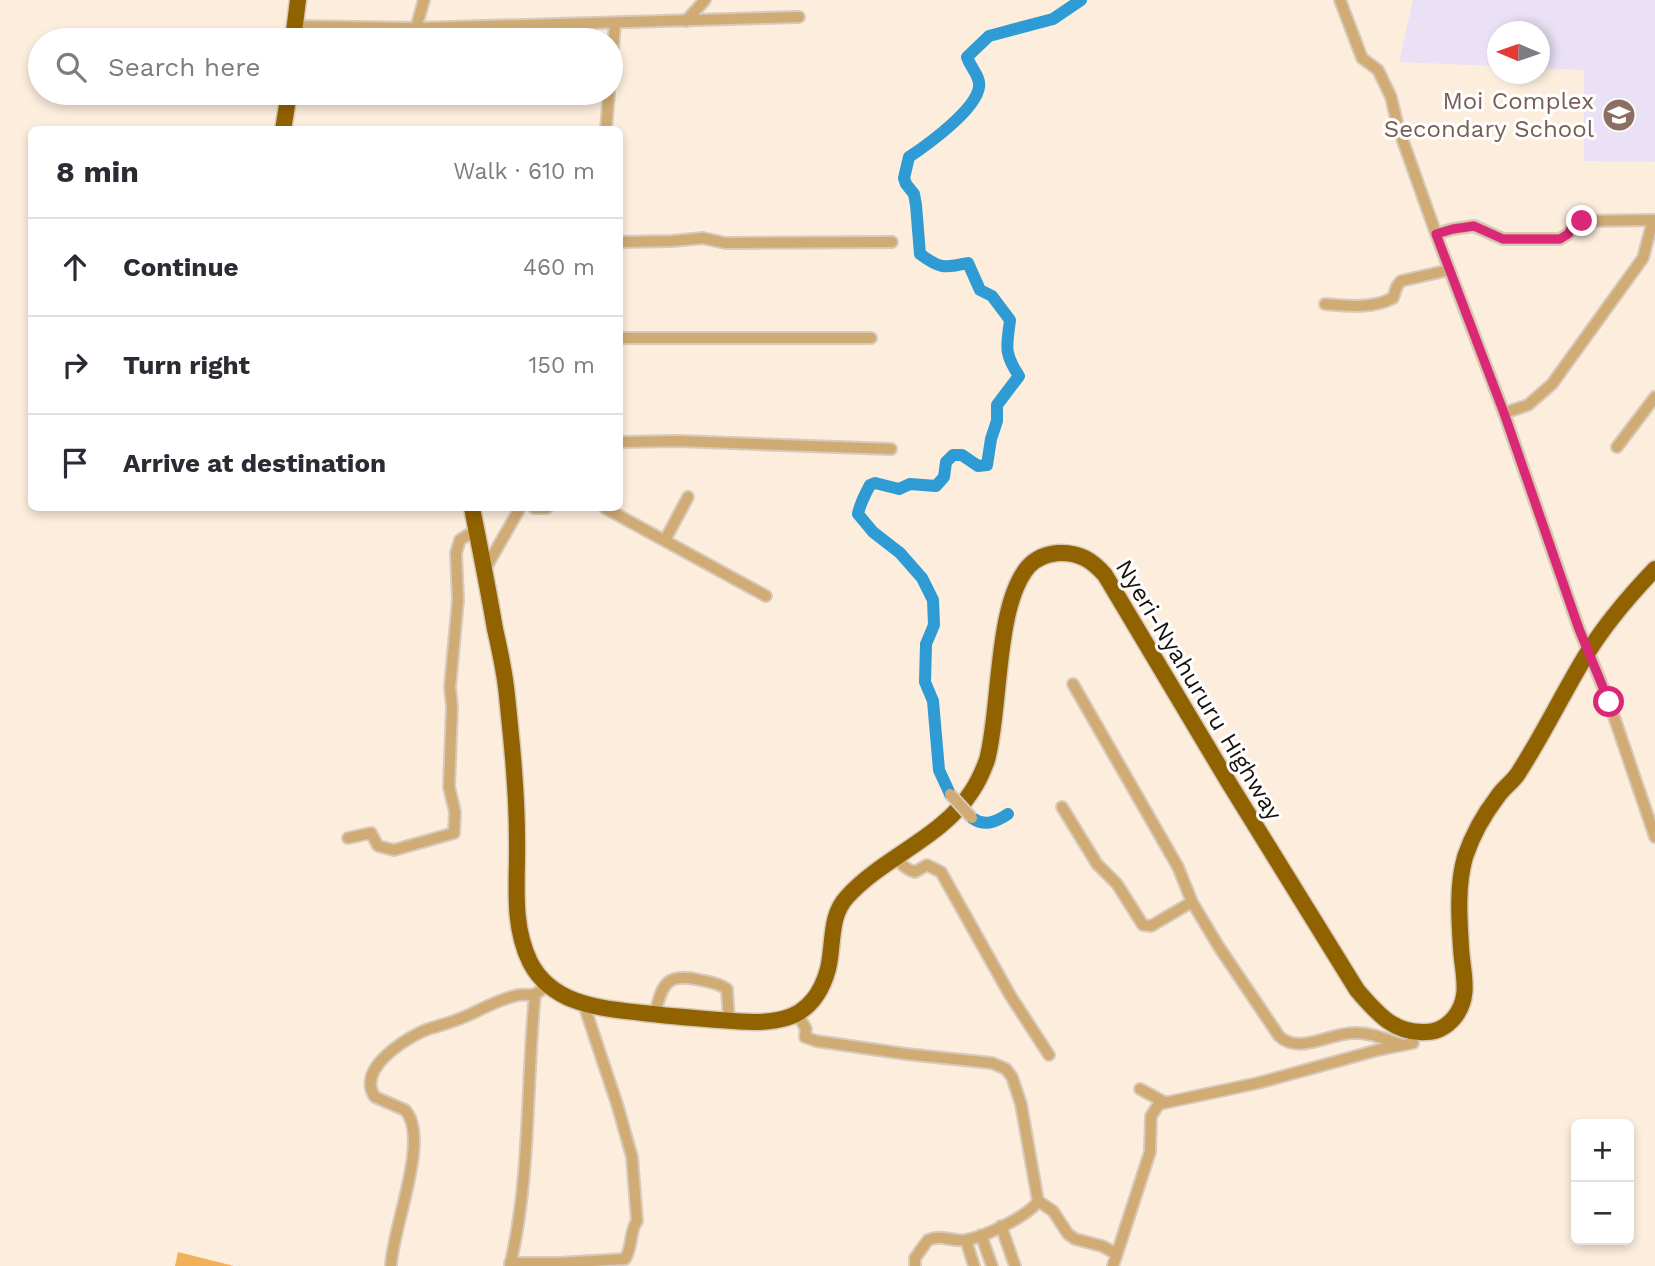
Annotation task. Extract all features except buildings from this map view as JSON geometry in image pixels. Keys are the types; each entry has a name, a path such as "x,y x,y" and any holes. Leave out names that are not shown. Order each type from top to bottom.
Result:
{"highway":[{"path":"295,28 298,0"},
{"path":"284,126 287,105"},
{"name":"Nyeri-Nyahururu Highway","path":"473,511 507,694 517,841 516,912 528,959 536,971 542,990 560,994 584,1005 763,1023 784,1021 816,999 828,967 835,920 843,900 861,883 942,824 959,808 979,780 987,760 1008,614 1023,575 1044,555 1068,553 1082,555 1095,564 1118,595 1171,688 1357,990 1394,1027 1414,1033 1434,1032 1454,1017 1466,991 1459,900 1465,856 1499,794 1517,775 1589,650 1637,587 1655,569"}],"street":[{"path":"424,0 416,28 799,17"},
{"path":"686,21 705,0"},
{"path":"1340,0 1362,58 1378,70 1391,97 1398,127 1436,234 1504,413 1655,837"},
{"path":"615,24 615,28"},
{"path":"606,126 608,105"},
{"path":"1436,234 1474,226 1503,239 1555,239 1565,236 1578,221 1654,220 1643,258 1552,384 1528,405 1504,413"},
{"path":"623,242 703,238 726,243 892,242"},
{"path":"1325,304 1349,306 1387,301 1394,298 1401,281 1449,270"},
{"path":"623,338 871,338"},
{"path":"1617,447 1655,397"},
{"path":"623,442 678,441 891,449"},
{"path":"665,540 688,497"},
{"path":"484,571 518,511"},
{"path":"612,511 766,596"},
{"path":"348,838 371,833 378,846 394,850 454,833 455,812 449,787 450,687 458,600 456,552 460,540 477,534"},
{"path":"1073,684 1178,867 1192,902 1219,947 1285,1041 1297,1044 1356,1032 1408,1044 1258,1083 1164,1102 1157,1107 1151,1116 1150,1152 1112,1266"},
{"path":"950,794 972,818"},
{"path":"1062,807 1097,864 1117,884 1143,925 1151,926 1192,902"},
{"path":"898,857 901,865 909,870 915,872 928,865 941,872 1010,995 1049,1055"},
{"path":"655,1014 659,997 668,980 674,977 685,978 716,983 727,989 729,1021"},
{"path":"391,1266 414,1151 414,1129 405,1110 372,1094 372,1074 399,1044 424,1031 518,995 542,990 531,1040 526,1162 518,1229 510,1264 625,1259 629,1252 632,1227 637,1221 632,1157 584,1005"},
{"path":"797,1013 806,1029 804,1037 816,1041 992,1063 1006,1069 1012,1077 1021,1104 1038,1201 1030,1212 981,1235 966,1240 942,1236 928,1240 920,1249 915,1266"},
{"path":"1140,1089 1164,1102"},
{"path":"1038,1201 1053,1211 1068,1234 1075,1239 1102,1246 1115,1253"},
{"path":"1001,1226 1015,1266"},
{"path":"981,1235 992,1266"},
{"path":"966,1240 974,1266"}],"shaded area":[{"name":"Moi Complex Secondary School","path":"1413,0 1655,0 1655,162 1584,161 1584,70 1550,68 1550,21 1487,21 1487,66 1399,62"},
{"path":"178,1252 234,1266 175,1266"}],"waterway":[{"path":"950,794 939,770 933,701 925,682 926,644 934,625 933,600 922,578 900,553 873,532 858,514 870,485 875,483 899,489 910,484 936,486 944,477 946,462 953,455 962,455 978,466 987,465 997,421 997,405 1019,376 1010,361 1007,349 1010,320 992,296 980,290 968,263 942,266 920,254 914,194 904,178 909,157 950,126 976,96 978,79 967,57 989,36 1053,19 1081,0"},
{"path":"972,818 990,822 1008,814"}],"place":[{"name":"Moi Complex Secondary School","path":"1619,115"}],"route":[{"path":"1582,221 1575,222 1568,234 1560,239 1503,239 1474,226 1436,234 1504,413 1579,629 1609,702"}]}
